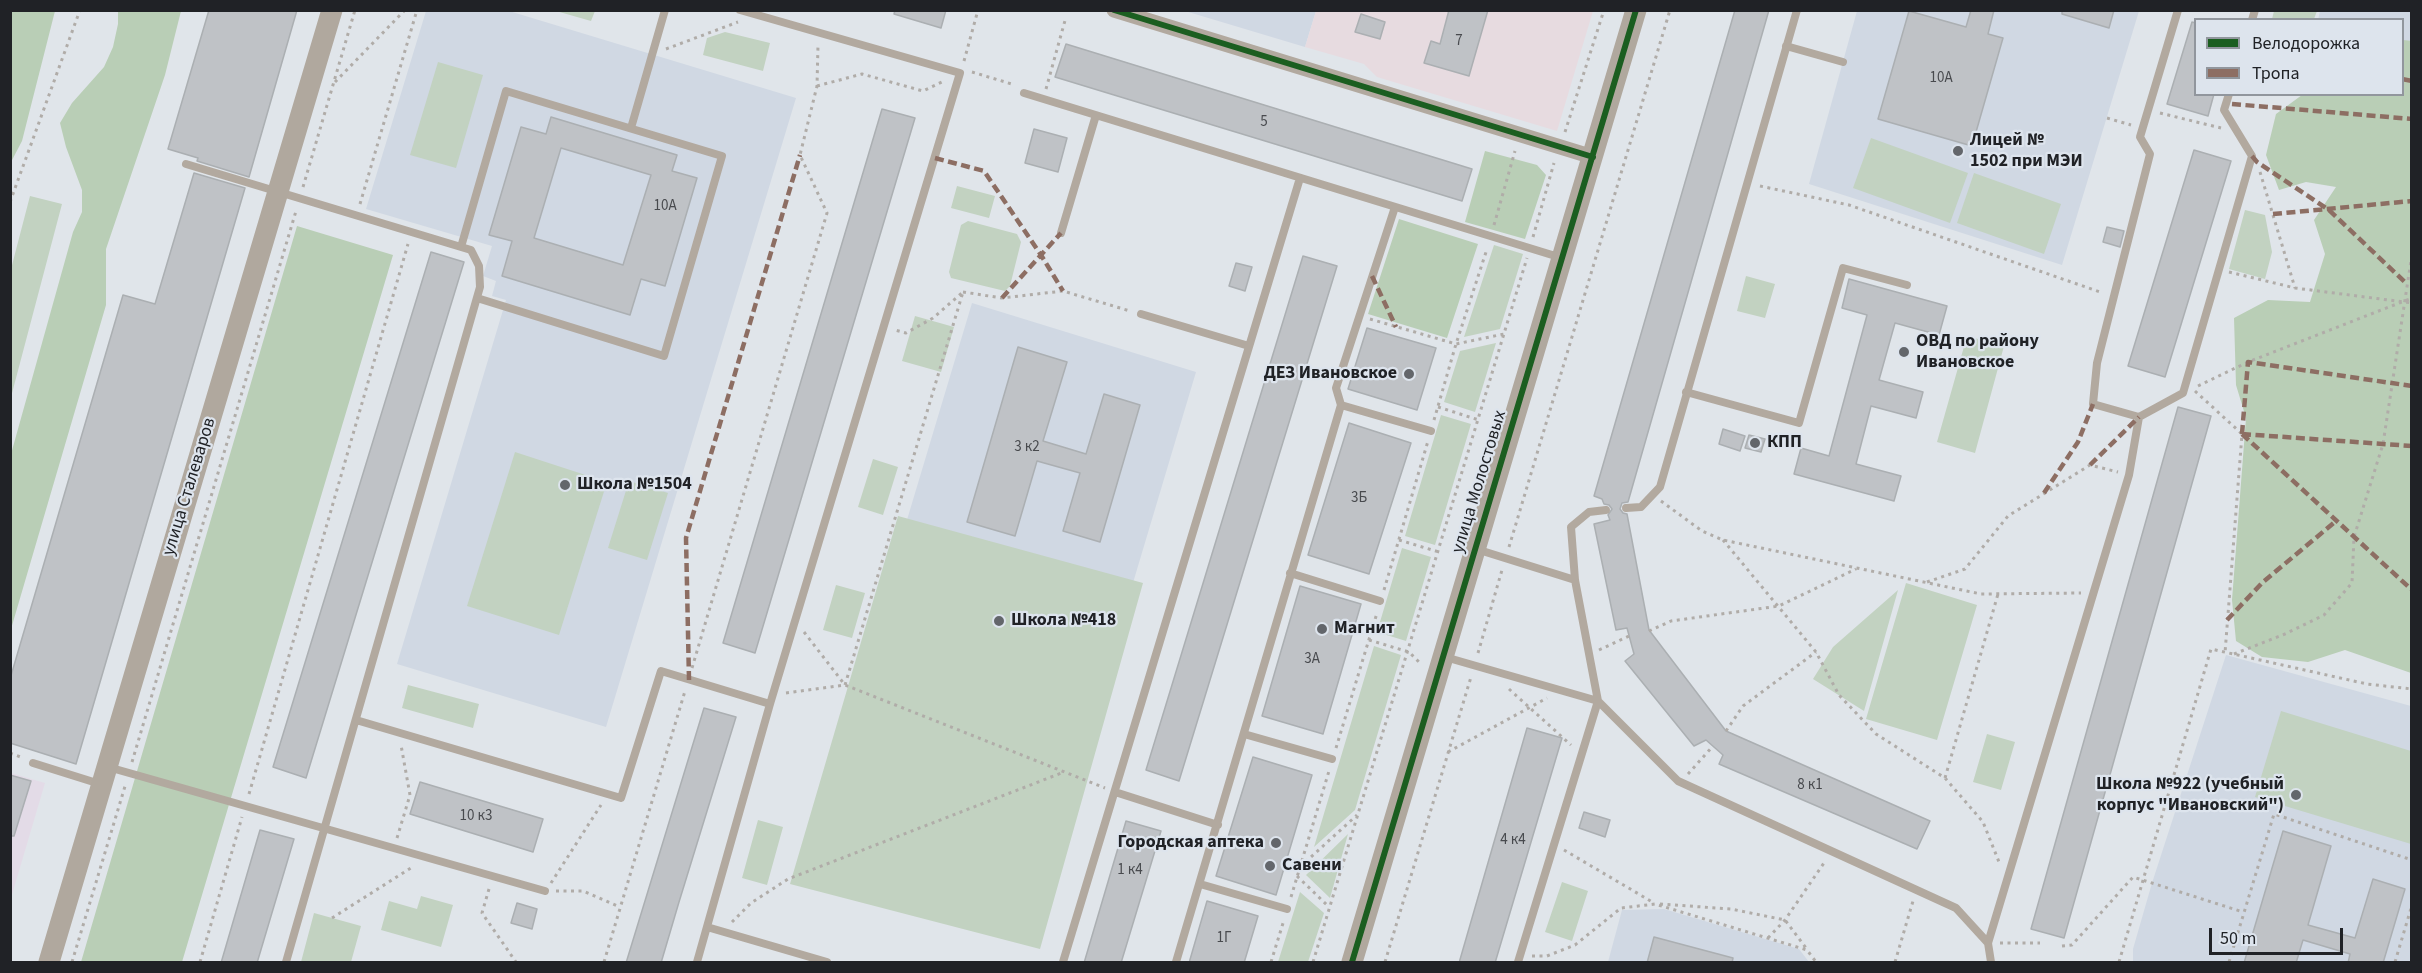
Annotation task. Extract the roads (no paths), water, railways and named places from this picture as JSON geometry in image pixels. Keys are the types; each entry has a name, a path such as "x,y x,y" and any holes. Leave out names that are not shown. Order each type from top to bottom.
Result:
{"street":[{"name":"улица Сталеваров","path":"49,963 332,10"},
{"path":"1114,10 1593,157"},
{"name":"улица Молостовых","path":"1352,963 1636,10"}],"lane":[{"path":"631,128 665,10"},
{"path":"697,963 770,704 960,73 740,10"},
{"path":"1626,508 1641,507 1660,487 1797,10"},
{"path":"2178,10 2140,137 2150,154 2097,363 2093,404 2139,417 2183,393 2252,156 2224,110 2228,96"},
{"path":"1786,46 1843,62"},
{"path":"460,247 506,91 722,156 663,356 477,298"},
{"path":"1024,93 1563,258"},
{"path":"1061,233 1096,115"},
{"path":"186,164 471,250 478,266 480,287 477,298 286,963"},
{"path":"1063,963 1300,178"},
{"path":"1176,963 1341,405 1335,388 1395,207"},
{"path":"1686,392 1799,423 1843,268 1907,285"},
{"path":"1141,314 1249,346"},
{"path":"1341,405 1431,431"},
{"path":"1991,963 1988,943 2129,475 2139,417"},
{"path":"1519,959 1598,701 1575,580 1571,527 1589,512 1606,510"},
{"path":"1476,549 1575,580"},
{"path":"1290,573 1380,601"},
{"path":"1444,657 1598,701 1681,782 1956,908 1988,943"},
{"path":"356,720 621,798 661,671 770,704"},
{"path":"1244,734 1332,759"},
{"path":"33,763 104,775 129,773 545,891"},
{"path":"1115,792 1218,825"},
{"path":"1200,884 1287,909"},
{"path":"707,927 827,963"}],"place":[{"name":"Лицей № 1502 при МЭИ","path":"1958,151"},
{"name":"ОВД по району Ивановское","path":"1904,352"},
{"name":"ДЕЗ Ивановское","path":"1409,374"},
{"name":"КПП","path":"1755,443"},
{"name":"Школа №1504","path":"565,485"},
{"name":"Школа №418","path":"999,621"},
{"name":"Магнит","path":"1322,629"},
{"name":"Школа №922 (учебный корпус \"Ивановский\")","path":"2296,795"},
{"name":"Городская аптека","path":"1276,843"},
{"name":"Савени","path":"1270,866"}]}
